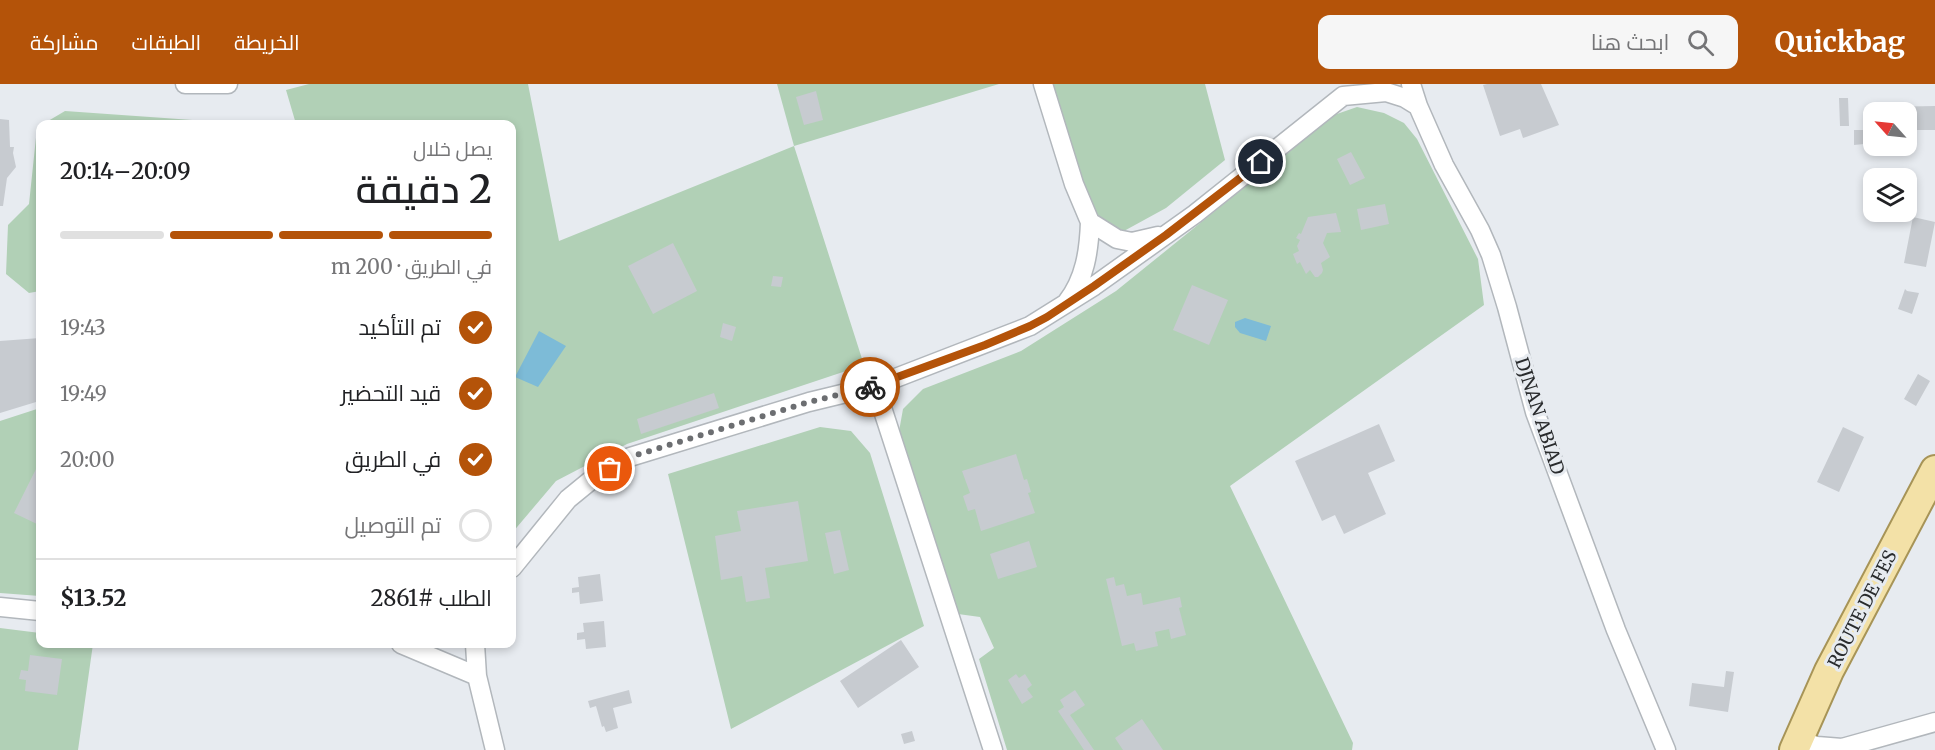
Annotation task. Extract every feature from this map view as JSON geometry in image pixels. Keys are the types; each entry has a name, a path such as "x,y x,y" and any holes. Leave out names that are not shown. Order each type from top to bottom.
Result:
{"main road":[{"name":"ROUTE DE FES","path":"1796,745 1829,671 1935,470"}],"street":[{"path":"185,84 228,84"},
{"path":"1043,84 1074,184 1090,222 1083,272 1076,291 1064,307"},
{"name":"DJNAN ABIAD","path":"1411,84 1418,106 1444,165 1491,255 1535,412 1616,630 1666,750"},
{"path":"516,563 568,500 590,481 630,457 809,402 874,386 1030,326 1064,307 1166,235 1347,90 1386,92 1405,98 1418,106"},
{"path":"1090,222 1117,239 1132,242 1166,235"},
{"path":"874,386 993,750"},
{"path":"0,607 36,611"},
{"path":"410,648 477,676"},
{"path":"475,648 477,676 495,750"},
{"path":"1796,745 1842,748 1935,722"}],"green space":[{"path":"309,84 528,84 559,241 794,146 864,365 627,444 556,481 516,528 516,120 295,120 286,90"},
{"path":"777,84 999,84 794,146"},
{"path":"1051,84 1205,84 1225,160 1166,208 1124,231 1108,229 1085,203"},
{"path":"1357,107 1384,113 1404,123 1417,139 1478,259 1484,305 1230,486 1353,743 1352,750 1007,750 979,659 994,648 980,617 958,614 898,437 903,409 923,389 1021,351 1116,291 1334,115"},
{"path":"65,111 192,120 50,120"},
{"path":"36,138 36,292 29,293 6,274 8,225 29,204"},
{"path":"36,409 36,596 0,593 0,421"},
{"path":"820,427 851,431 870,453 924,626 731,729 668,474"},
{"path":"0,628 36,632 36,648 92,648 78,750 0,750"}],"water":[{"path":"1245,318 1271,326 1266,341 1240,333 1235,327 1235,322"},
{"path":"539,331 566,346 538,387 516,377"}],"building":[{"path":"1541,84 1559,125 1523,138 1520,129 1500,136 1483,85"},
{"path":"816,91 823,120 804,125 796,97"},
{"path":"1839,98 1848,98 1849,126 1840,126"},
{"path":"1917,106 1935,106 1935,130 1917,130"},
{"path":"0,119 9,120 10,147 14,147 16,167 7,178 3,206 0,206"},
{"path":"1854,130 1863,130 1863,144 1854,145"},
{"path":"1351,152 1365,178 1350,185 1337,159"},
{"path":"1385,204 1389,224 1361,230 1357,209"},
{"path":"1336,213 1341,232 1327,233 1323,243 1330,257 1321,263 1323,270 1318,277 1315,277 1310,270 1306,274 1300,262 1297,264 1293,254 1299,251 1297,246 1300,240 1296,238 1299,233 1301,234 1308,217"},
{"path":"1917,218 1935,222 1926,267 1904,263 1912,222 1917,222"},
{"path":"673,243 697,291 653,314 628,266"},
{"path":"773,276 783,277 781,287 771,286"},
{"path":"1192,285 1228,300 1209,345 1173,330"},
{"path":"1905,289 1919,293 1912,314 1898,309"},
{"path":"723,323 736,327 732,341 720,337"},
{"path":"36,338 36,402 0,413 0,341"},
{"path":"1918,374 1930,381 1916,406 1904,399"},
{"path":"714,393 719,408 641,434 637,419"},
{"path":"1379,424 1395,461 1368,473 1386,514 1344,534 1335,515 1322,521 1295,461"},
{"path":"1843,427 1864,437 1839,492 1817,482"},
{"path":"1016,454 1024,480 1027,479 1031,492 1028,493 1035,513 981,531 975,509 968,511 963,496 970,493 962,471"},
{"path":"36,469 36,524 14,513"},
{"path":"798,501 808,561 765,568 770,598 746,602 742,576 721,580 715,536 741,531 737,511"},
{"path":"840,530 849,570 834,574 825,533"},
{"path":"1029,541 1037,567 998,579 990,554"},
{"path":"600,574 603,601 580,604 579,592 572,593 572,588 579,587 578,577"},
{"path":"1114,577 1116,586 1124,584 1127,596 1141,593 1143,605 1180,597 1182,607 1179,608 1186,635 1171,639 1169,629 1155,632 1158,646 1136,651 1134,643 1122,646 1106,579"},
{"path":"604,621 606,647 586,649 585,639 577,640 577,633 584,632 583,623"},
{"path":"901,640 919,667 858,708 840,681"},
{"path":"30,655 62,659 57,695 25,691 26,680 19,679 21,670 28,671"},
{"path":"1726,671 1734,672 1728,712 1689,706 1692,683 1724,687"},
{"path":"1016,674 1019,678 1025,674 1032,685 1027,689 1033,697 1022,704 1008,680"},
{"path":"629,690 632,703 613,708 618,728 606,732 604,726 602,727 596,706 590,708 588,701"},
{"path":"1075,690 1085,705 1070,715 1094,750 1084,750 1058,711 1064,707 1060,700"},
{"path":"1142,719 1163,750 1123,750 1115,738"},
{"path":"912,731 915,741 904,744 901,734"}],"way so far":[{"path":"610,469 630,457 809,402 870,387"}],"route":[{"path":"870,387 985,345 1047,317 1195,214 1261,162"}]}
